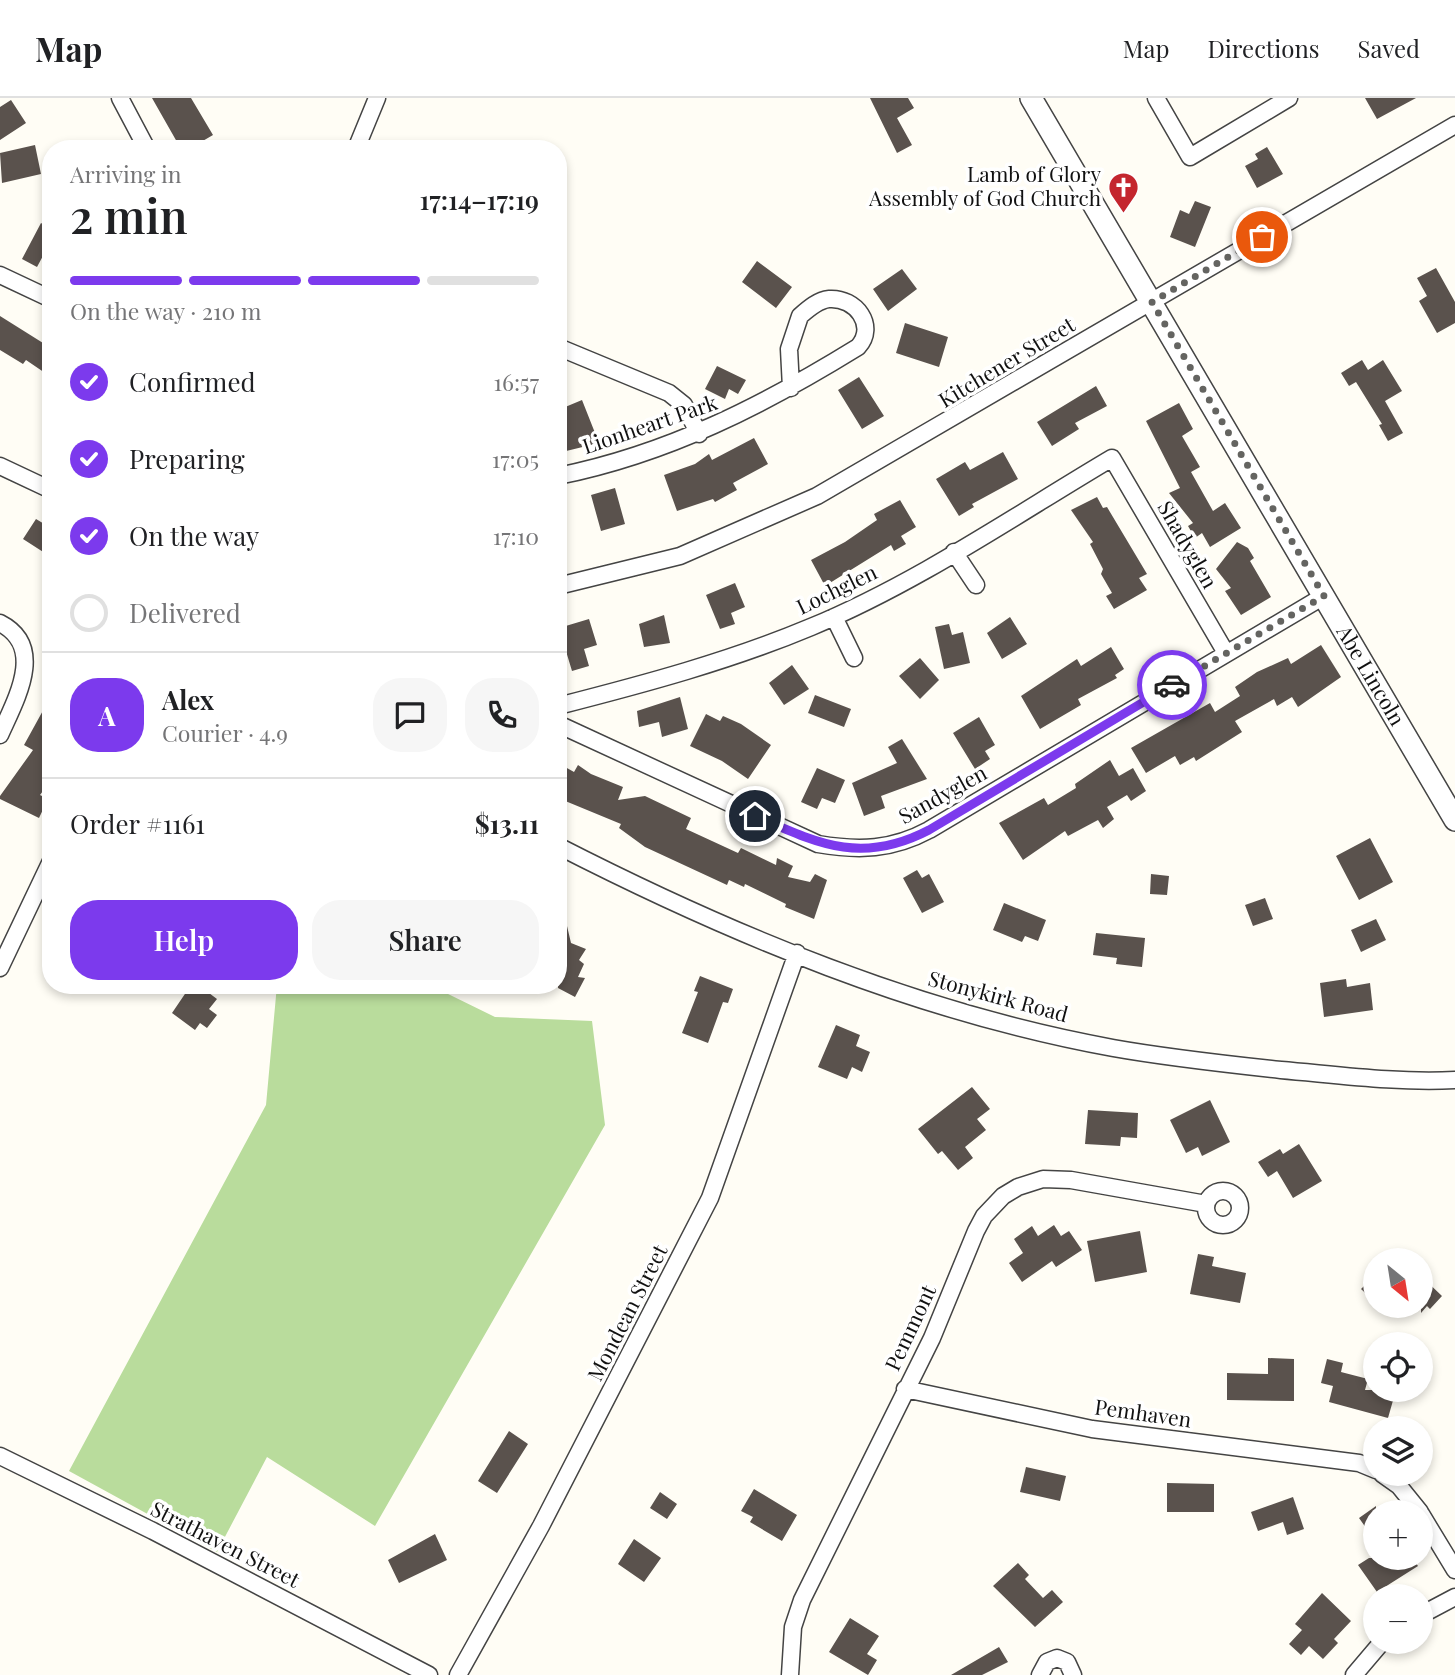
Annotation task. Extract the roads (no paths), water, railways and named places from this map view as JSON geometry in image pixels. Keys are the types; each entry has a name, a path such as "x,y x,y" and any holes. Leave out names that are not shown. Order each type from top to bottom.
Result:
{"street":[{"path":"120,98 142,140"},
{"path":"360,140 377,98"},
{"name":"Abe Lincoln","path":"1031,98 1455,820"},
{"path":"1156,98 1190,157 1289,98"},
{"name":"Kitchener Street","path":"567,584 680,556 817,496 1455,125"},
{"path":"0,275 42,294"},
{"name":"Lionheart Park","path":"567,474 642,454 699,433 791,388 858,346 866,338 867,328 855,307 827,299 800,316 789,349 791,388"},
{"path":"567,351 669,393 684,405 699,433"},
{"name":"Lochglen","path":"567,703 734,657 834,617 954,552 1112,458"},
{"name":"Shadyglen","path":"1112,458 1226,653"},
{"path":"0,466 42,486"},
{"path":"954,552 975,585"},
{"name":"Sandyglen","path":"567,728 818,844 846,849 875,849 903,842 929,830 1324,596"},
{"path":"834,617 854,658"},
{"path":"0,623 8,627 19,640 25,654 25,671 0,735"},
{"name":"Stonykirk Road","path":"567,850 685,907 879,985 1039,1031 1186,1060 1385,1080 1455,1080"},
{"path":"0,968 42,880"},
{"name":"Mondean Street","path":"458,1675 541,1526 710,1198 797,953"},
{"name":"Pemmont","path":"790,1675 793,1627 802,1600 932,1338 984,1216 1003,1196 1018,1187 1043,1179 1071,1180 1206,1204"},
{"name":"Pemhaven","path":"905,1389 1092,1429 1363,1465"},
{"name":"Strathaven Street","path":"0,1456 153,1531 429,1675"},
{"path":"1399,1486 1410,1500"},
{"path":"1433,1534 1455,1570"},
{"path":"1433,1609 1455,1597"},
{"path":"1354,1675 1372,1654"},
{"path":"1040,1675 1042,1666 1057,1658 1067,1662 1073,1675"}],"place":[{"name":"Lamb of Glory Assembly of God Church","path":"1124,214"}]}
